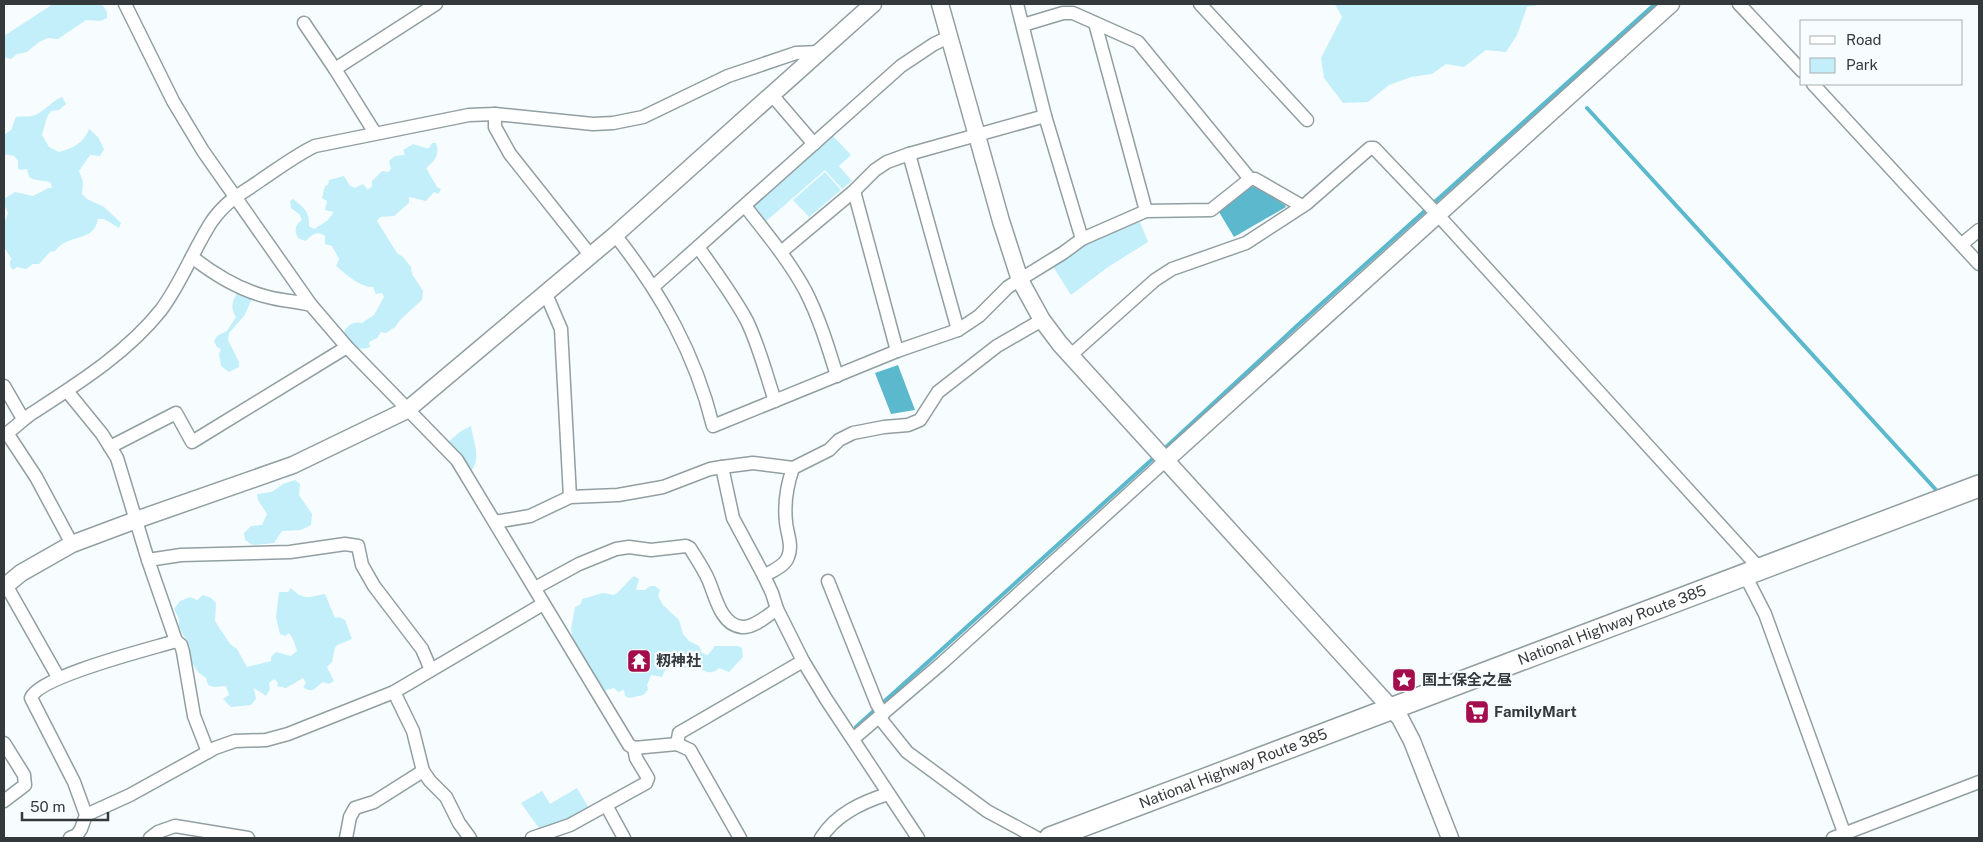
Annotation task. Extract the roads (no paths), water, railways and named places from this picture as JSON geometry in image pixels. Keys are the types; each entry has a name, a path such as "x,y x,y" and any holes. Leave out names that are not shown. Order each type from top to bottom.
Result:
{"highway":[{"name":"National Highway Route 385","path":"1058,837 1979,486"}],"street":[{"path":"125,4 173,101 203,150 311,305 347,347 457,460 629,745 634,748 645,748 677,744 690,750 740,838"},
{"path":"334,69 436,4"},
{"path":"58,677 5,586 36,564 72,544 292,465 407,410 591,256 873,4"},
{"path":"940,4 1001,221 1020,280 1042,320 1071,355 1400,718 1412,741 1450,838"},
{"path":"1017,4 1046,116 1082,239"},
{"path":"1200,4 1307,120"},
{"path":"853,739 1166,460 1671,4"},
{"path":"1739,4 1800,69"},
{"path":"1023,25 1064,13 1073,13 1138,42 1250,178 1302,206"},
{"path":"304,23 375,133"},
{"path":"1095,23 1146,211"},
{"path":"653,287 901,66 934,44 950,37"},
{"path":"72,544 36,477 6,434 138,335 160,310 180,282 212,222 225,205 235,196 260,182 298,154 316,146 469,115 495,114 593,124 612,123 643,116 728,76 796,53 820,52"},
{"path":"1814,85 1979,264"},
{"path":"772,95 814,144"},
{"path":"495,114 495,127 510,154 591,256"},
{"path":"781,252 887,162 977,134 1046,116"},
{"path":"1071,355 1154,280 1172,269 1246,242 1302,206 1370,148 1374,148 1438,215 1753,572 1765,614 1841,837 1979,782"},
{"path":"909,154 958,330"},
{"path":"615,235 653,287 681,338 698,373 713,426 897,352 958,330 980,316 1008,287 1082,239 1146,211 1210,210 1250,178"},
{"path":"854,191 897,352"},
{"path":"745,206 781,252 805,290 820,322 837,376"},
{"path":"1962,244 1979,230"},
{"path":"698,247 731,294 747,321 775,401"},
{"path":"192,257 216,275 242,288 269,297 311,305"},
{"path":"546,294 561,329 570,497"},
{"path":"495,522 530,516 570,497 618,495 663,487 710,469 752,462 793,468 829,450 839,440 853,433 908,425 920,420 938,392 997,346 1042,320"},
{"path":"110,447 176,413 192,442 347,347"},
{"path":"4,386 24,419"},
{"path":"67,390 102,434 117,458 148,560 176,641 181,645 194,716 208,752"},
{"path":"722,467 734,518 804,661 826,699 918,838"},
{"path":"764,576 783,564 788,558 790,542 786,524 786,506 789,480 793,468"},
{"path":"148,560 181,555 290,552 346,544 358,546 362,565 374,586 422,649 431,670"},
{"path":"535,588 578,564 616,549 629,546 651,550 686,546 690,548 707,578 717,606 733,624 743,627 754,624 777,609"},
{"path":"828,580 881,716 907,752 988,811 1037,838"},
{"path":"86,815 130,795 208,752 235,741 266,740 288,734 394,692 543,604"},
{"path":"70,838 77,835 86,815 74,782 31,698 33,693 58,677 176,641"},
{"path":"677,744 679,733 804,661"},
{"path":"394,692 413,731 423,771 446,797 459,823 470,838"},
{"path":"4,743 24,775 25,785 4,801"},
{"path":"532,838 570,825 646,783 648,778 636,758 634,748"},
{"path":"346,838 350,817 355,808 374,802 423,771"},
{"path":"821,838 848,810 888,794"},
{"path":"606,805 624,838"},
{"path":"150,838 158,832 175,826 248,838"}],"water":[{"path":"1256,186 1286,207 1234,237 1219,212 1250,187"},
{"path":"898,365 915,410 891,414 875,373"}],"waterway":[{"path":"1162,451 1299,324 1655,4"},
{"path":"1587,108 1938,492 1941,491"},
{"path":"856,727 1157,455"}],"place":[{"name":"籾神社","path":"639,661"},
{"name":"国土保全之昼","path":"1404,680"},
{"name":"FamilyMart","path":"1477,712"}]}
